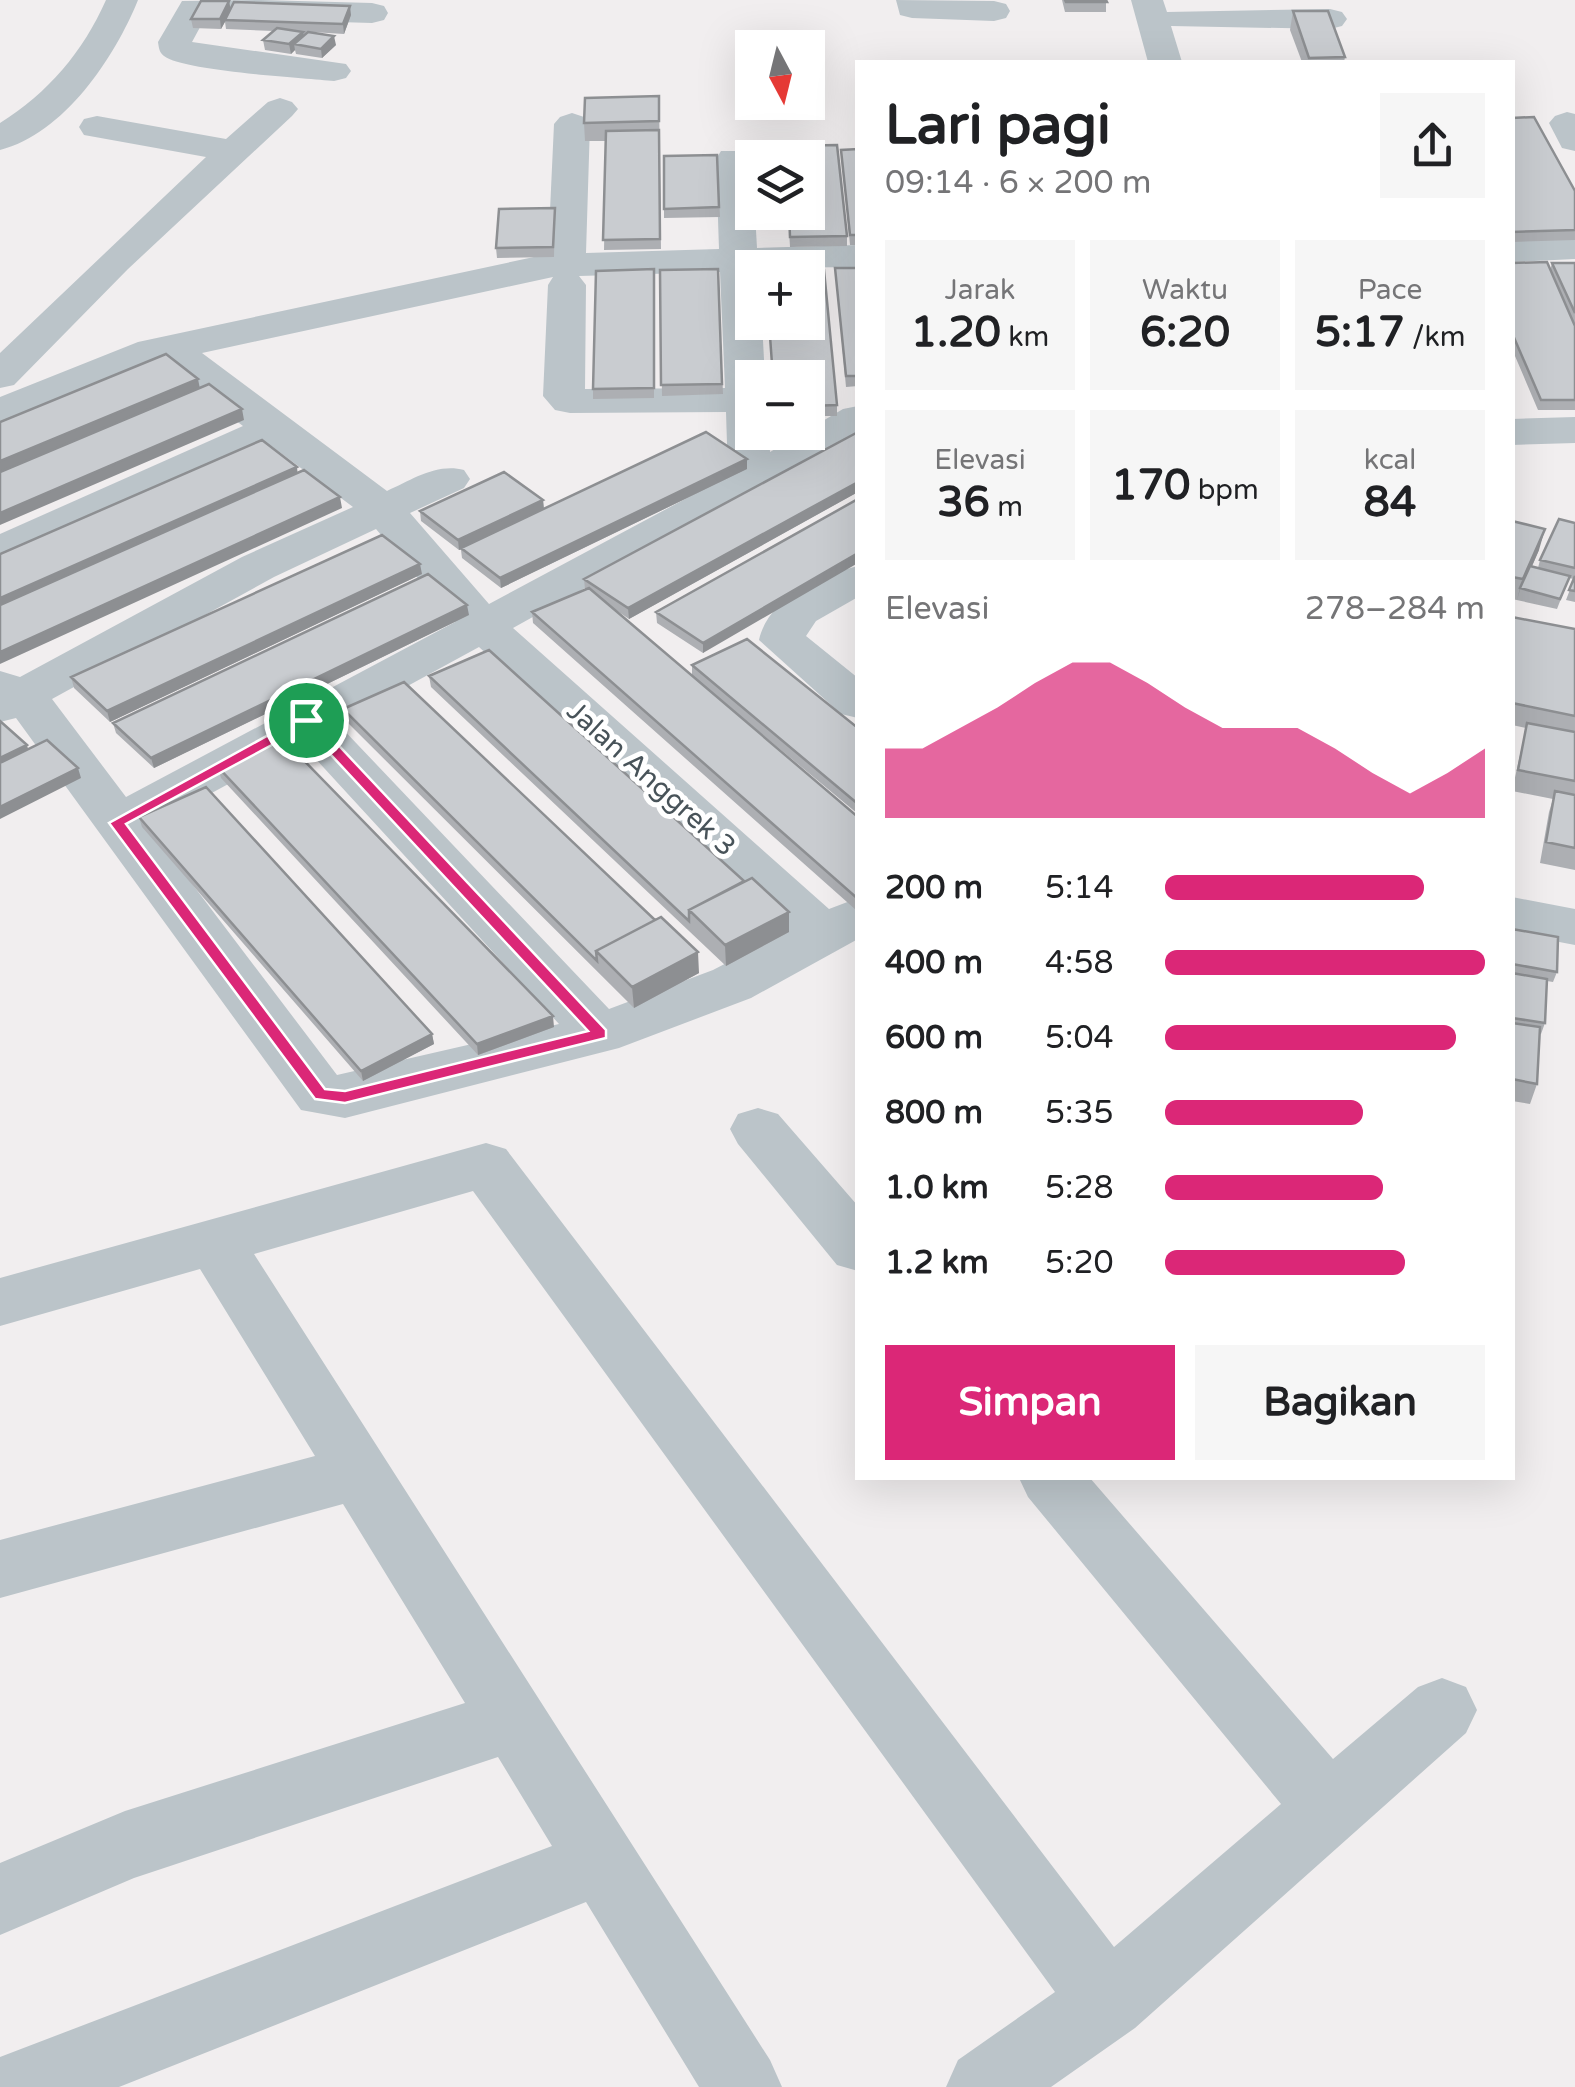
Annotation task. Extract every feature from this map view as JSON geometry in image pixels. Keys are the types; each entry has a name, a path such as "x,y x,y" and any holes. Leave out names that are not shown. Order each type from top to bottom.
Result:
{"street":[{"path":"0,139 36,118 66,89 88,60 122,0"},
{"path":"912,0 912,8 994,12"},
{"path":"1147,0 1164,60"},
{"path":"374,6 355,46 329,76 176,50 175,42 194,8 374,6"},
{"path":"1179,18 1332,22"},
{"path":"0,376 37,334 280,109"},
{"path":"572,124 564,396 582,405 735,400"},
{"path":"96,127 234,150"},
{"path":"734,159 740,250"},
{"path":"1515,251 1575,248"},
{"path":"825,257 855,256"},
{"path":"0,412 78,378 184,343 567,274 735,258"},
{"name":"Jalan Anggrek 3","path":"184,343 181,355 198,374 381,507 481,624 840,924"},
{"path":"116,823 750,482 855,420"},
{"path":"0,550 271,429"},
{"path":"1515,431 1575,430"},
{"path":"749,450 750,482"},
{"path":"448,478 381,507 8,696 116,823 320,1095 345,1097 600,1034 732,984 840,924"},
{"path":"855,581 790,617 782,628 782,640 855,701"},
{"path":"306,720 600,1034"},
{"path":"1515,916 1575,927"},
{"path":"758,1129 855,1244"},
{"path":"0,1302 213,1238 486,1165 1108,2002"},
{"path":"213,1238 743,2087"},
{"path":"0,1568 359,1472"},
{"path":"1053,1480 1331,1810"},
{"path":"985,2087 1108,2002 1442,1710"},
{"path":"0,1900 125,1846 514,1720"},
{"path":"20,2087 602,1861"}],"building":[{"path":"1106,0 1107,2 1066,2"},
{"path":"201,1 229,1 220,19 191,19"},
{"path":"234,2 350,6 343,24 225,20"},
{"path":"1293,11 1328,11 1345,57 1309,58"},
{"path":"277,28 303,32 289,44 263,40"},
{"path":"308,32 334,36 321,49 294,44"},
{"path":"659,96 659,121 584,123 585,98"},
{"path":"1534,117 1575,191 1575,230 1515,232 1515,118"},
{"path":"659,130 660,239 603,240 606,131"},
{"path":"825,145 837,145 847,236 790,237 790,230 825,230"},
{"path":"855,149 855,235 850,235 841,150"},
{"path":"717,155 719,207 664,209 664,156"},
{"path":"555,208 553,247 496,248 499,209"},
{"path":"1547,262 1575,326 1575,400 1541,400 1515,340 1515,263"},
{"path":"1552,263 1575,263 1575,313"},
{"path":"835,268 855,268 855,376 846,376"},
{"path":"654,269 654,388 593,389 596,271"},
{"path":"718,269 722,384 661,385 660,270"},
{"path":"825,280 837,405 825,405 825,360 772,360 770,340 825,340"},
{"path":"166,354 198,379 0,461 0,422"},
{"path":"209,384 242,409 0,513 0,472"},
{"path":"706,432 747,459 500,578 461,548"},
{"path":"855,434 855,484 628,608 584,579"},
{"path":"262,440 297,467 0,598 0,554"},
{"path":"304,470 340,497 0,652 0,605"},
{"path":"504,472 543,500 458,540 420,511"},
{"path":"855,501 855,555 703,643 656,612"},
{"path":"1559,519 1575,523 1575,568 1540,560"},
{"path":"1515,522 1545,529 1523,579 1515,578"},
{"path":"382,535 420,564 107,711 71,677"},
{"path":"1530,566 1570,576 1560,599 1520,588"},
{"path":"428,574 467,605 151,758 113,723"},
{"path":"589,588 855,814 855,896 532,612"},
{"path":"1515,618 1575,629 1575,716 1515,704"},
{"path":"747,639 855,726 855,801 692,665"},
{"path":"489,650 744,881 689,910 689,921 429,676"},
{"path":"404,682 655,920 596,951 597,961 343,709"},
{"path":"0,721 27,745 0,758"},
{"path":"1527,723 1575,732 1575,781 1518,770"},
{"path":"283,739 553,1016 477,1044 218,767"},
{"path":"47,740 78,768 0,807 0,763"},
{"path":"206,787 432,1034 361,1071 139,817"},
{"path":"1555,791 1575,795 1575,848 1546,842"},
{"path":"752,878 789,912 725,945 689,910"},
{"path":"661,917 698,952 632,987 596,951"},
{"path":"1515,930 1558,937 1557,972 1515,965"},
{"path":"1515,974 1547,979 1545,1023 1515,1018"},
{"path":"1515,1023 1540,1027 1537,1084 1515,1080"}],"route":[{"path":"306,720 404,825 600,1034 345,1097 320,1095 116,823 306,720"}]}
